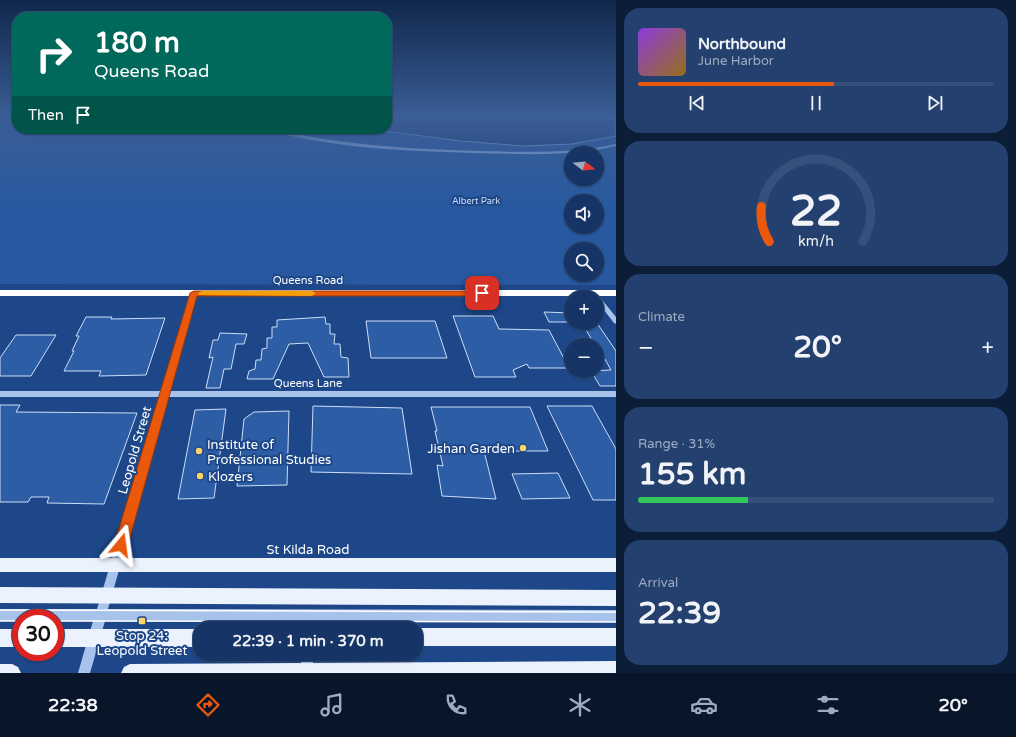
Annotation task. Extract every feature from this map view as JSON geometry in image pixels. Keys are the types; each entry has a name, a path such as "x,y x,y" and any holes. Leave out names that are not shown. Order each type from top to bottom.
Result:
{"highway":[{"name":"Queens Road","path":"0,293 564,296"},
{"name":"Queens Road","path":"604,295 616,293"}],"main road":[{"name":"St Kilda Road","path":"0,565 616,565"},
{"path":"0,595 616,598"},
{"path":"423,637 616,637"},
{"path":"0,638 12,638"},
{"path":"64,638 193,638"},
{"path":"130,673 307,663 616,670"},
{"path":"0,673 12,673"}],"street":[{"path":"395,149 541,154 577,152 591,149"},
{"name":"Leopold Street","path":"84,673 194,293"},
{"path":"604,306 616,322"},
{"name":"Queens Lane","path":"0,394 616,394"},
{"path":"0,615 616,616"}],"green space":[{"name":"Albert Park","path":"0,149 564,149 564,186 604,186 604,149 616,149 616,285 0,284"}],"building":[{"path":"544,312 564,313 564,322 549,322"},
{"path":"453,316 493,316 499,329 549,330 564,358 564,368 529,368 527,364 513,370 516,377 475,377"},
{"path":"86,317 112,317 111,319 165,318 146,375 99,376 101,371 64,371 74,351 72,351 79,336 76,336"},
{"path":"325,317 326,324 330,324 330,334 335,334 334,344 340,344 341,357 348,358 349,377 324,377 308,343 289,344 273,379 247,379 249,371 255,369 256,360 261,360 262,349 267,348 267,338 272,338 272,327 277,327 277,320"},
{"path":"366,321 435,321 447,358 371,358"},
{"path":"586,330 602,330 616,351 616,386 600,386 595,378 604,378 604,370 611,370 604,358 604,338 591,338"},
{"path":"220,333 247,334 244,344 236,344 231,369 224,369 220,388 206,388 213,357 209,358 213,340 218,340"},
{"path":"16,335 56,335 31,376 0,376 0,358"},
{"path":"0,405 20,405 16,412 137,413 104,504 47,503 49,497 31,497 28,502 0,502"},
{"path":"313,406 402,408 412,474 311,472"},
{"path":"547,406 592,406 616,449 616,500 593,500"},
{"path":"431,407 530,407 548,451 484,451 496,499 442,496 437,465 443,466"},
{"path":"226,409 214,498 178,499 195,410"},
{"path":"289,411 287,485 237,486 244,419 254,412"},
{"path":"558,473 570,498 522,499 512,474"}],"tram line":[{"path":"0,610 616,612"},
{"path":"0,621 12,621"},
{"path":"64,621 616,622"}],"slow traffic":[{"path":"202,293 312,293"}],"place":[{"name":"Jishan Garden","path":"523,448"},
{"name":"Institute of Professional Studies","path":"199,451"},
{"name":"Klozers","path":"200,476"},
{"name":"Stop 24: Leopold Street","path":"142,621"}],"route":[{"path":"121,545 194,293 482,293"}]}
